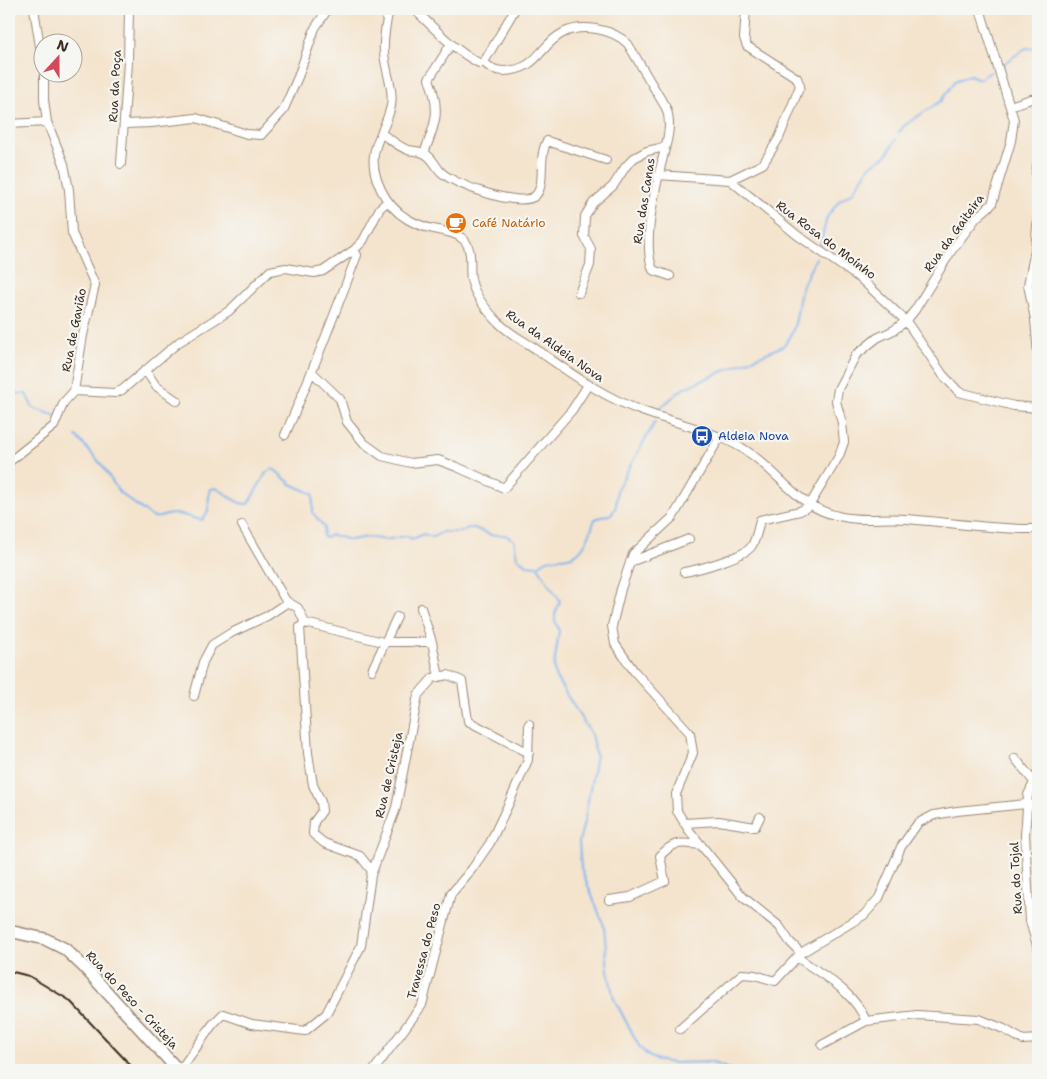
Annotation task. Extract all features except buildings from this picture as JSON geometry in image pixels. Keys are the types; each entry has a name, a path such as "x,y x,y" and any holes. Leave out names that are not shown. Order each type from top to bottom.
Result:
{"main road":[{"name":"Rua do Peso - Cristeja","path":"9,931 45,939 65,949 84,966 179,1070"}],"street":[{"path":"34,9 38,32"},
{"name":"Rua da Poça","path":"122,164 129,9"},
{"path":"124,124 196,118 247,134 261,135 283,111 298,77 315,28 328,9"},
{"name":"Rua da Aldeia Nova","path":"389,9 385,26 384,54 391,82 391,104 382,134 374,150 372,162 378,182 394,211 408,220 427,228 458,235 465,241 469,248 471,281 479,299 501,326 588,385 614,400 720,437 750,453 809,506 836,516 860,520 895,518 1038,529"},
{"name":"Rua das Canas","path":"414,9 451,44 472,60 479,63 484,62 488,68 501,71 519,70 536,60 562,33 576,28 593,28 620,36 628,44 670,118 658,175 647,245 652,270 670,276"},
{"path":"484,62 515,9"},
{"path":"658,175 730,180 762,164 778,138 800,86 797,78 747,46 744,38 746,9"},
{"name":"Rua da Gaiteira","path":"906,321 964,234 976,218 992,204 1012,141 1014,120 980,9"},
{"path":"424,153 435,126 435,94 429,78 451,44"},
{"name":"Rua de Gavião","path":"44,82 47,122 64,164 69,190 72,233 95,285 83,335 74,391"},
{"path":"1010,106 1031,99 1038,99"},
{"path":"9,124 47,122"},
{"path":"382,134 407,150 424,153 442,173 466,186 492,194 527,199 535,195 539,189 542,179 541,160 543,148 547,141 606,160"},
{"name":"Rua das Canas","path":"579,294 590,264 591,249 584,236 585,216 593,203 613,186 634,158 647,151 665,147"},
{"path":"1038,161 1036,172 1038,214 1035,250 1028,285 1038,356"},
{"name":"Rua Rosa do Moínho","path":"730,180 797,235 862,280 906,321 943,375 959,392 1014,406 1038,408"},
{"path":"9,462 54,426 64,402 74,391 115,393 122,390 179,342 230,311 270,271 286,268 314,273 324,271 364,241 380,208 388,202"},
{"path":"285,435 313,373 357,255 354,250"},
{"path":"684,572 718,563 752,546 760,520 800,511 809,506 839,456 844,442 842,424 836,402 838,389 846,372 856,355 877,338 894,330 906,321"},
{"path":"145,370 156,386 177,402"},
{"path":"313,373 340,399 347,422 364,443 382,456 411,463 438,460 504,488 572,410 588,385"},
{"path":"720,437 673,516 633,554 621,589 612,626 615,644 634,671 690,733 693,753 676,794 677,811 684,823 743,897 779,926 799,955 857,1003 866,1021"},
{"path":"242,525 288,602 298,608 305,622 386,642 432,642"},
{"path":"630,562 689,539"},
{"path":"194,696 203,662 212,646 231,633 267,616 288,602"},
{"path":"421,608 432,642 439,677 448,675 462,681 468,721 528,753"},
{"path":"372,670 397,616"},
{"path":"305,622 300,627 308,753 313,785 321,802 322,811 314,822 313,834 324,843 360,856 372,871"},
{"name":"Rua de Cristeja","path":"179,1070 213,1024 223,1014 252,1024 305,1031 326,1014 361,946 372,871 396,808 418,695 434,678 439,677"},
{"name":"Travessa do Peso","path":"374,1070 422,1006 451,894 490,843 528,760 529,724"},
{"path":"1015,758 1034,782"},
{"name":"Rua do Tojal","path":"1038,774 1026,804 1025,835 1030,921 1038,949"},
{"path":"680,1029 742,974 755,974 775,981 799,955 864,915 879,898 901,847 918,823 934,816 957,811 1026,804 1038,806"},
{"path":"684,823 719,821 755,827 760,817"},
{"path":"608,900 630,896 665,881 660,856 668,847 678,842 701,845"},
{"path":"822,1045 866,1021 917,1014 979,1019 1004,1029 1023,1040 1038,1039"}],"waterway":[{"path":"1002,65 1026,48 1038,49"},
{"path":"899,132 905,125 941,101 955,81 970,75 979,79 991,72"},
{"path":"820,246 827,217 840,200 852,193 870,166 887,155 896,139"},
{"path":"658,412 661,407 684,388 783,346 794,327 802,287 816,258"},
{"path":"9,393 26,394 33,408 56,416"},
{"path":"538,566 548,560 577,554 587,540 595,519 612,514 616,506 617,489 655,422"},
{"path":"76,436 102,465 119,492 152,517 176,514 202,520 209,508 209,493 211,489 216,488 239,503 248,504 266,473 271,469 275,470 291,484 313,494 313,513 324,527 323,536 325,538 332,535 350,540 368,537 385,540 405,536 413,539 423,534 433,537 442,532 461,532 468,528 474,528 491,535 505,535 514,540 517,558 527,565 538,566"},
{"path":"538,567 560,601 555,614 559,631 554,666 555,676 591,734 596,755 579,842 581,868 604,926 608,971 614,999 639,1046 647,1055 657,1060 672,1063 710,1062 732,1070"}],"railway":[{"path":"9,971 29,976 69,1000 135,1070"}],"place":[{"name":"Café Natário","path":"456,223"},
{"name":"Aldeia Nova","path":"702,436"}]}
